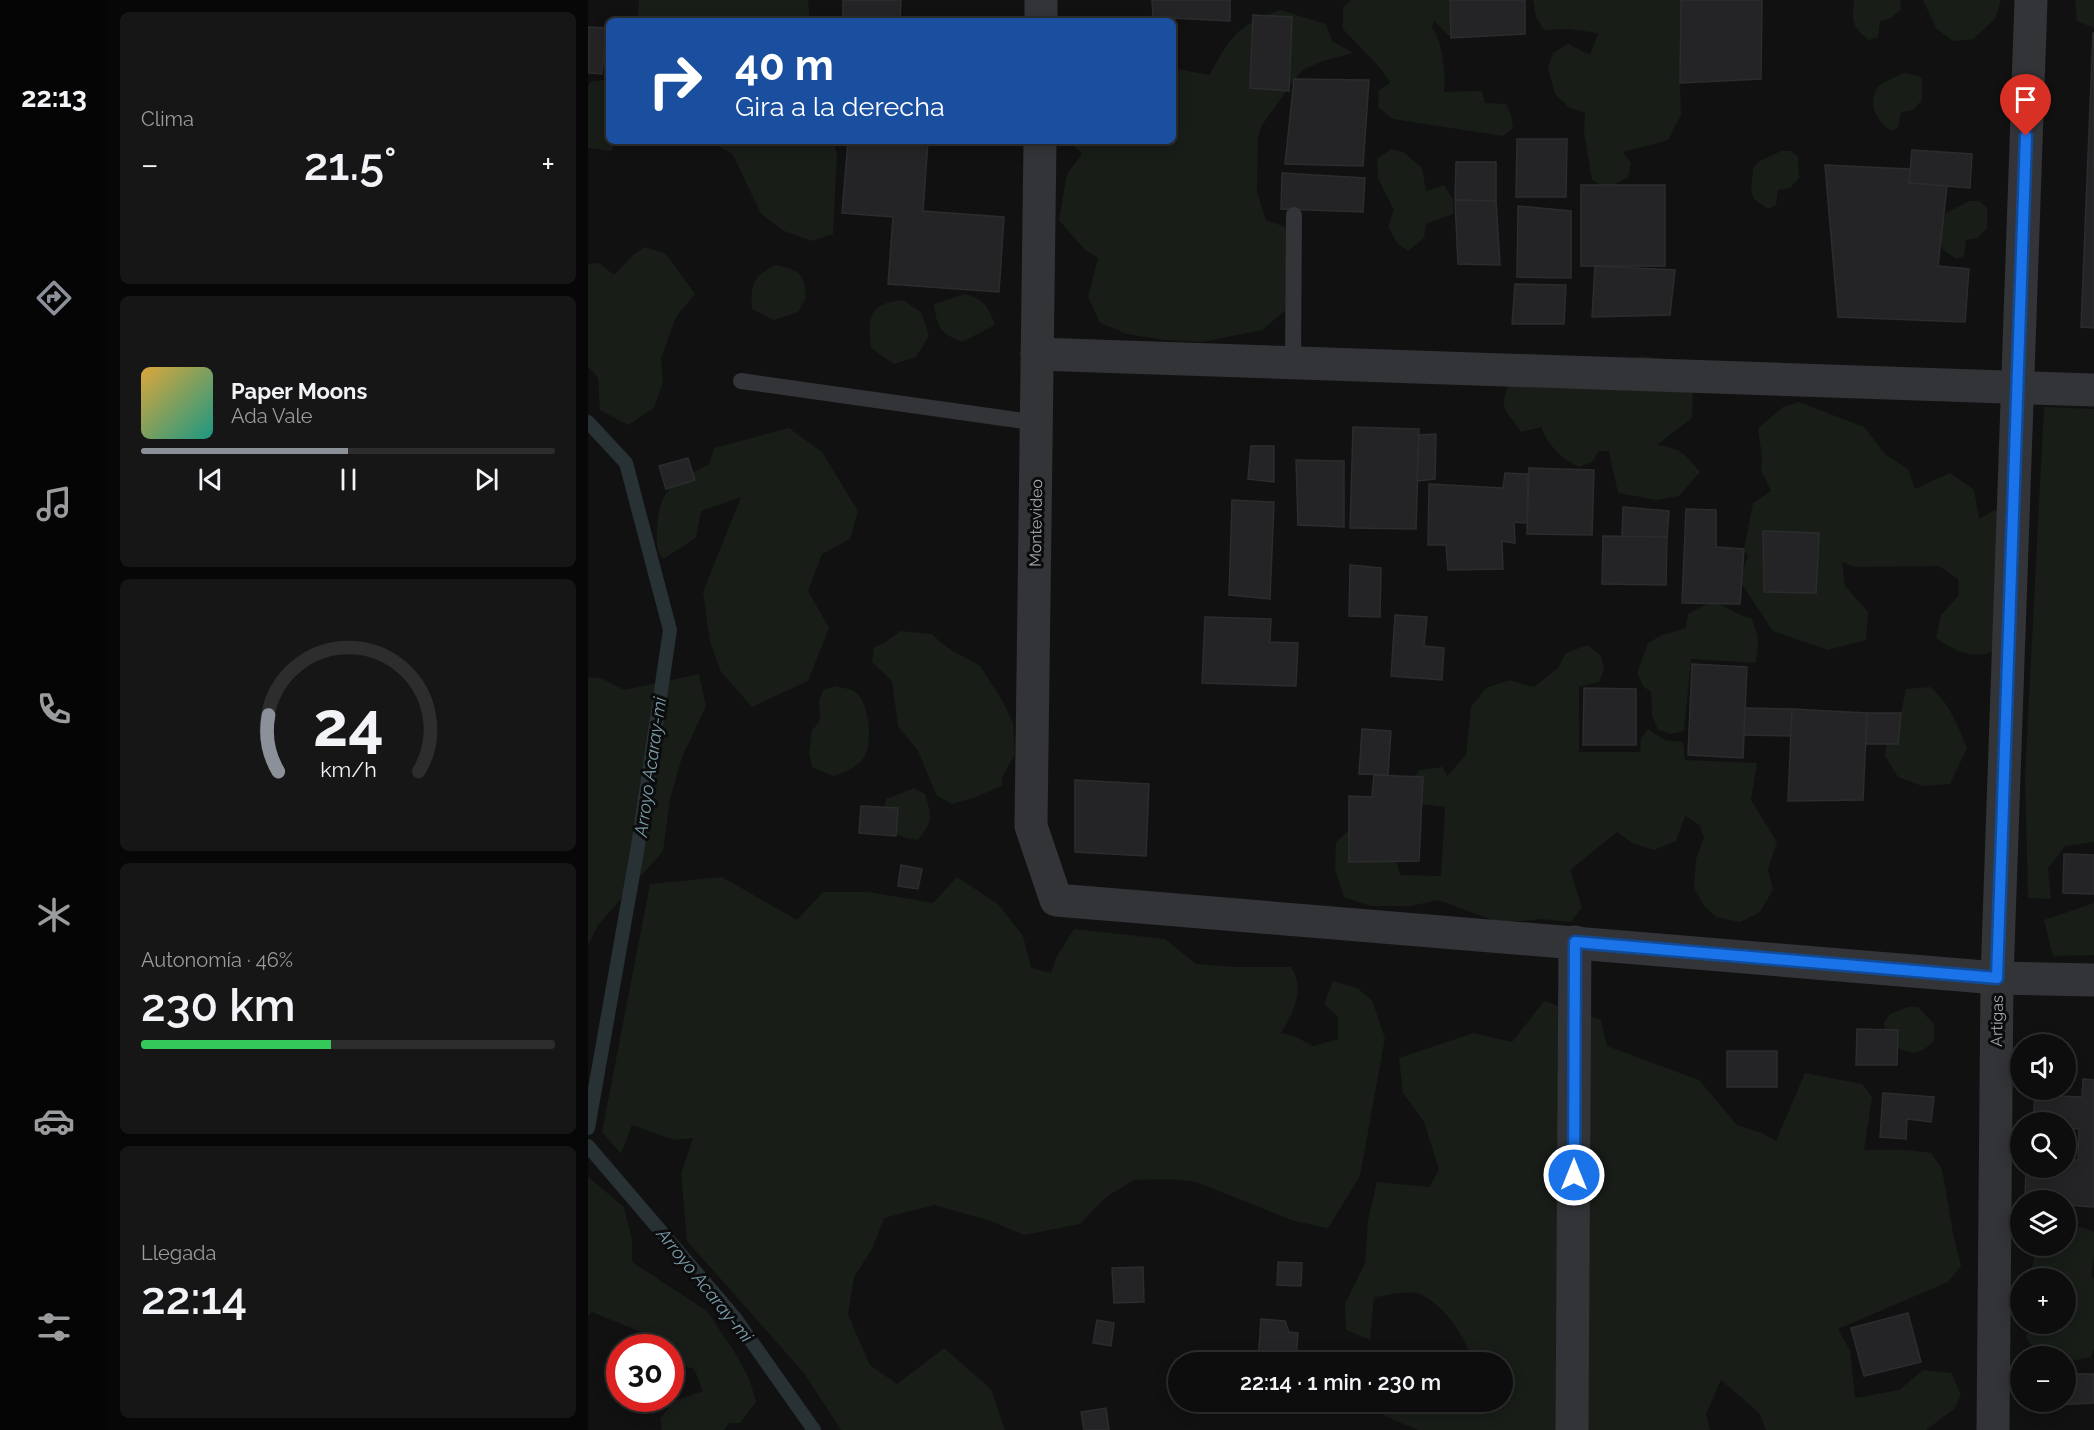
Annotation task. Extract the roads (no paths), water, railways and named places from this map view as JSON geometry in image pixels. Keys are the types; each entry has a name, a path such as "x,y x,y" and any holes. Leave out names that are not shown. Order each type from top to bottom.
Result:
{"street":[{"path":"1041,0 1041,18"},
{"name":"Artigas","path":"1993,1430 1997,978 2031,0"},
{"name":"Montevideo","path":"1040,144 1031,826 1056,900 1575,942"},
{"path":"1037,354 2094,390"},
{"path":"1572,1430 1575,942 1997,978 2094,980"}],"lane":[{"path":"1293,362 1294,215"},
{"path":"741,381 1038,423"}],"waterway":[{"name":"Arroyo Acaray-mi","path":"588,422 626,463 670,630 638,846 588,1128"},
{"name":"Arroyo Acaray-mi","path":"588,1146 735,1318 814,1430"}]}
